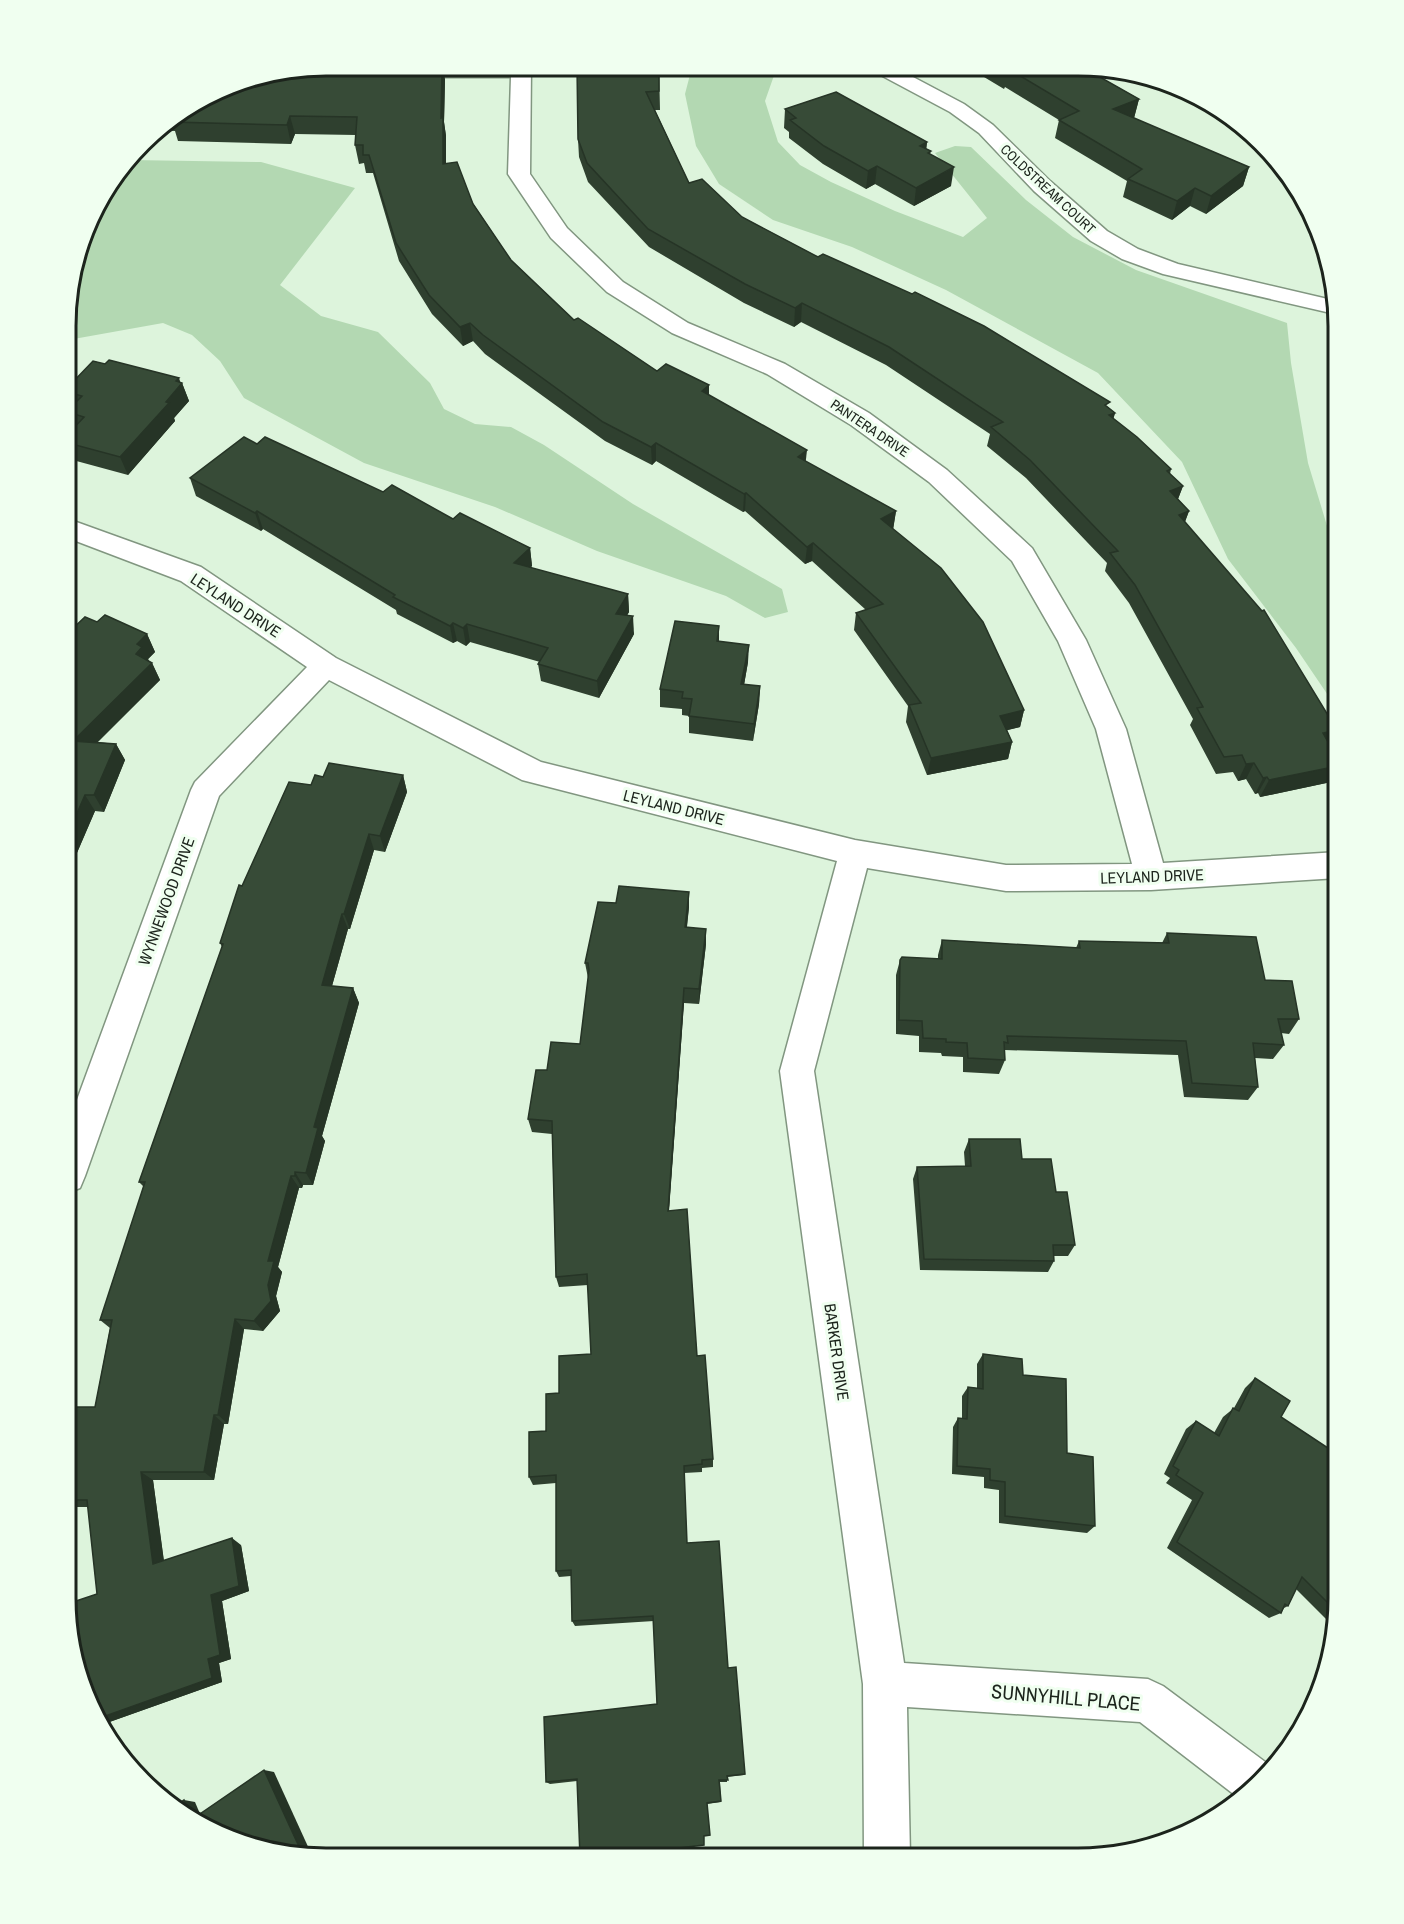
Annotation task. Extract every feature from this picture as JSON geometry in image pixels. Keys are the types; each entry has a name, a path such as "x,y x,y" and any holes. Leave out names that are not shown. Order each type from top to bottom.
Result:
{"street":[{"name":"PANTERA DRIVE","path":"521,76 519,174 559,233 615,288 680,328 776,369 860,418 938,476 1023,555 1072,640 1111,729 1151,877"},
{"name":"COLDSTREAM COURT","path":"897,76 957,108 986,129 1058,201 1099,236 1130,254 1172,269 1326,305"},
{"name":"LEYLAND DRIVE","path":"76,531 191,574 326,665 533,772 855,853 1006,878 1151,877 1328,866"},
{"name":"WYNNEWOOD DRIVE","path":"76,1151 206,790 326,665"},
{"name":"BARKER DRIVE","path":"855,853 797,1071 885,1684 887,1848"},
{"name":"SUNNYHILL PLACE","path":"885,1684 1148,1701 1249,1778"}],"green space":[{"path":"690,76 774,76 765,101 778,142 800,165 895,211 963,237 987,218 935,153 955,146 971,147 1026,200 1073,237 1136,270 1287,323 1291,363 1308,463 1328,529 1328,695 1296,648 1228,559 1182,462 1098,373 946,290 852,247 773,220 719,184 696,146 685,94"},
{"path":"141,160 261,162 355,188 280,285 321,316 378,332 430,383 444,409 475,424 511,427 544,445 633,504 782,589 788,612 765,618 726,596 597,551 495,507 364,463 244,398 220,361 192,335 163,323 76,339 81,278 90,246 110,202 128,174"}],"building":[{"path":"327,76 442,76 443,164 457,162 473,204 511,260 574,320 578,318 657,371 666,364 709,385 702,391 807,450 798,457 896,511 881,519 941,568 983,622 1024,710 1000,716 1012,742 931,758 909,705 921,703 856,613 883,604 813,543 807,547 746,493 744,494 656,443 651,447 603,422 483,335 470,323 460,327 429,295 396,243 369,155 363,155 363,145 355,145 357,117 290,116 287,125 183,122 216,102 278,81"},
{"path":"577,76 659,76 659,91 646,92 689,183 702,179 742,217 818,257 823,254 912,294 915,292 984,326 1110,402 1105,405 1115,413 1109,415 1137,437 1171,469 1167,471 1183,486 1170,491 1189,511 1179,515 1262,611 1264,610 1328,715 1328,732 1323,733 1328,742 1328,768 1269,780 1267,777 1263,778 1254,763 1246,764 1242,755 1224,757 1197,708 1203,707 1135,585 1110,553 1118,551 1030,460 991,427 1003,422 889,347 802,303 795,308 745,284 648,229 587,163 578,139"},
{"path":"1020,76 1102,78 1139,99 1113,109 1249,167 1211,196 1195,188 1177,201 1128,179 1142,169 1059,120 1079,111"},
{"path":"836,92 927,142 920,146 954,167 916,188 877,166 868,171 824,146 790,120 796,118 785,109"},
{"path":"109,360 179,378 176,381 182,383 166,402 169,403 120,457 76,445 76,426 84,417 76,414 76,402 82,396 76,394 76,379 93,361 105,364"},
{"path":"244,437 257,444 265,437 383,492 392,485 453,519 460,513 530,548 514,563 628,594 616,614 633,616 597,681 538,664 548,648 467,624 463,628 453,623 450,626 393,597 395,595 257,511 255,513 190,478"},
{"path":"105,615 147,634 137,644 142,647 136,654 152,663 76,738 76,625 85,617 97,622"},
{"path":"675,621 719,626 717,641 749,645 741,684 760,686 754,724 689,716 692,699 682,698 683,692 660,689"},
{"path":"76,741 116,744 94,795 85,795 76,816"},
{"path":"329,763 403,775 380,836 369,834 344,914 342,914 322,985 353,988 314,1127 318,1128 306,1173 295,1172 295,1176 291,1176 268,1261 274,1261 268,1285 271,1301 254,1321 235,1319 218,1415 214,1415 204,1472 141,1472 153,1564 232,1538 239,1586 211,1595 220,1655 208,1659 212,1678 106,1716 85,1662 77,1614 76,1601 97,1594 87,1500 76,1500 76,1407 95,1407 112,1320 100,1320 145,1182 139,1182 223,944 220,943 239,885 242,886 289,782 311,785 315,775 323,777"},
{"path":"619,886 689,892 685,927 706,929 699,989 684,988 668,1211 687,1209 697,1356 705,1355 713,1459 702,1460 702,1464 684,1466 687,1543 719,1541 728,1668 736,1667 745,1774 727,1776 728,1780 719,1780 721,1801 707,1803 710,1835 704,1836 704,1845 678,1848 580,1848 577,1779 546,1782 544,1717 657,1704 653,1616 572,1621 571,1570 556,1571 556,1475 529,1477 529,1432 546,1431 546,1394 559,1393 559,1356 591,1354 587,1274 556,1277 552,1121 528,1119 536,1070 547,1070 551,1042 580,1044 589,970 588,963 585,963 598,902 616,903"},
{"path":"1167,933 1256,937 1265,980 1292,981 1299,1019 1278,1019 1284,1045 1253,1043 1258,1087 1192,1083 1186,1041 1007,1036 1008,1043 1004,1042 1005,1060 968,1058 967,1043 923,1038 922,1021 899,1020 900,960 902,957 942,959 942,940 1080,948 1079,941 1169,943"},
{"path":"969,1139 1020,1139 1022,1159 1051,1159 1056,1192 1067,1192 1075,1245 1053,1245 1054,1261 924,1259 917,1167 971,1166"},
{"path":"983,1354 1022,1359 1023,1375 1066,1379 1067,1453 1093,1457 1095,1526 1005,1516 1005,1482 990,1480 990,1469 957,1466 958,1418 967,1419 968,1387 983,1389"},
{"path":"1255,1378 1290,1401 1281,1417 1328,1448 1328,1603 1302,1577 1288,1606 1285,1604 1281,1613 1177,1542 1203,1493 1176,1475 1179,1470 1173,1466 1196,1421 1219,1436 1233,1408 1239,1411"},
{"path":"264,1770 299,1846 278,1843 246,1834 201,1813"}]}
